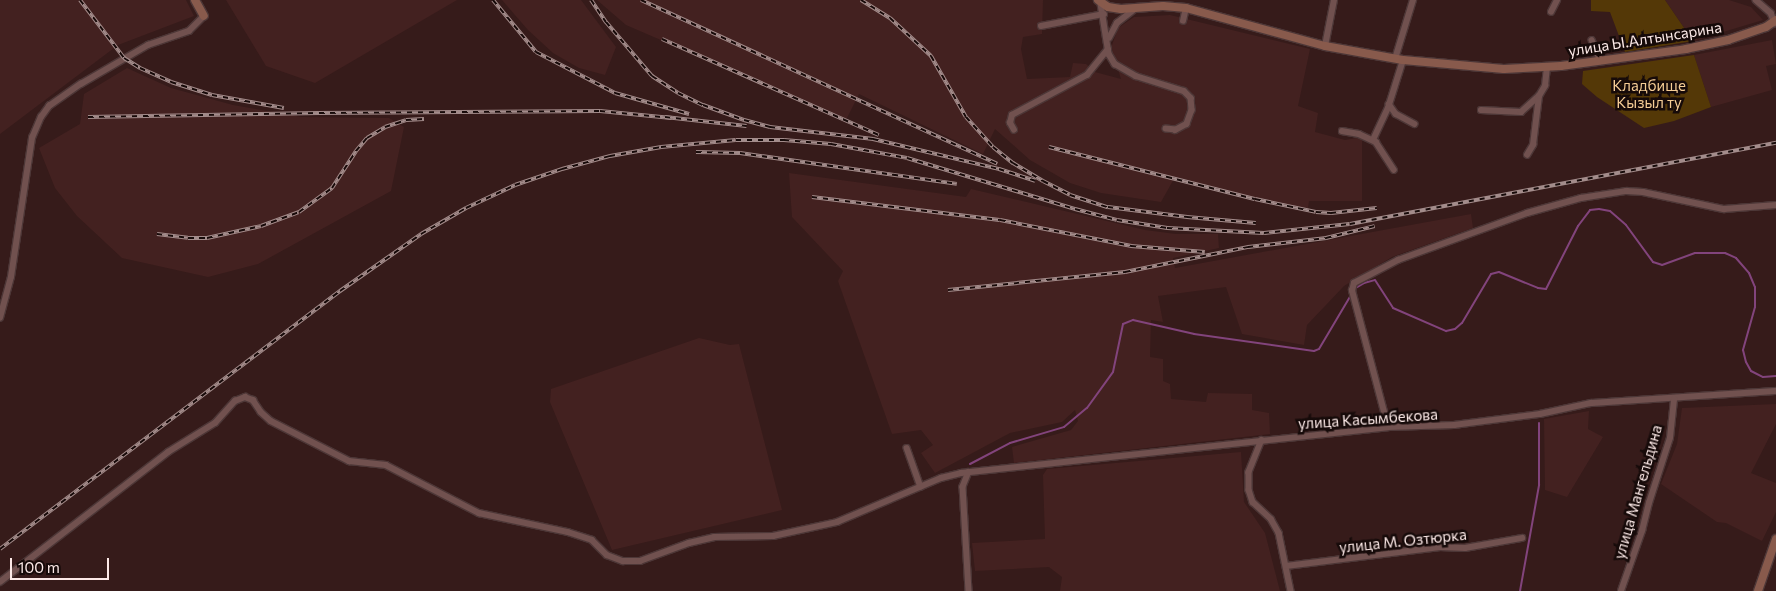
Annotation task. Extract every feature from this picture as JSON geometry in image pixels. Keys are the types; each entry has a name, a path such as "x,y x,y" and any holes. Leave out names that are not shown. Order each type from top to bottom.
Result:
{"street":[{"path":"0,318 12,277 32,138 41,117 48,106 81,84 148,45 182,34 194,27 204,16 195,0"},
{"path":"1324,46 1334,0"},
{"path":"1373,140 1389,104 1413,0"},
{"path":"1552,12 1557,0"},
{"path":"1756,0 1771,13 1776,22"},
{"path":"1099,2 1104,14 1108,49 1112,60 1120,69 1168,85 1184,92 1191,98 1192,110 1187,124 1176,130 1166,128"},
{"name":"улица Ы.Алтынсарина","path":"1099,2 1116,8 1135,9 1176,3 1186,8 1324,46 1399,60 1473,67 1547,68 1643,56 1728,40 1776,22"},
{"path":"1183,20 1186,8"},
{"path":"1108,41 1113,28 1135,9"},
{"path":"1041,26 1104,14"},
{"path":"1592,40 1601,61"},
{"path":"1014,130 1010,123 1012,115 1087,75 1108,49"},
{"path":"1481,110 1521,112 1539,96 1545,86 1547,68"},
{"path":"1527,155 1533,145 1539,96"},
{"path":"1389,104 1396,114 1415,124"},
{"path":"1342,131 1359,134 1373,140 1394,170"},
{"path":"1388,427 1352,291 1354,283 1398,260 1527,213 1581,198 1626,191 1642,192 1724,209 1776,205"},
{"name":"улица Касымбекова","path":"0,582 168,452 215,423 235,400 245,397 253,400 261,412 271,421 350,461 386,465 479,513 568,532 592,540 607,555 623,561 640,561 689,542 714,537 773,536 837,522 921,487 962,473 1388,427 1454,425 1540,414 1591,403 1776,391"},
{"name":"улица Мангельдина","path":"1621,591 1642,531 1670,438 1674,399"},
{"path":"1262,440 1249,472 1249,490 1252,502 1271,519 1279,533 1291,591"},
{"path":"907,448 921,487"},
{"path":"969,472 963,487 969,591"},
{"name":"улица М. Озтюрка","path":"1286,566 1440,547 1465,548 1522,538"},
{"path":"1758,591 1776,539"}],"shaded area":[{"path":"0,0 186,0 194,16 118,45 0,134"},
{"path":"226,0 457,0 315,83 266,66"},
{"path":"502,0 581,0 616,47 605,75 579,68 553,53 528,30"},
{"path":"597,0 1043,0 1042,34 1023,37 1021,49 1027,79 1070,77 1073,63 1086,64 1095,72 1121,79 1111,48 1118,28 1134,17 1170,15 1310,49 1298,106 1318,113 1315,132 1345,140 1362,137 1362,201 1309,201 1308,208 1275,204 1175,177 1161,202 1101,193 1070,183 1030,160 995,129 983,154 859,94 846,120 626,25"},
{"path":"1665,0 1729,0 1751,7 1763,20 1693,41"},
{"path":"1772,40 1776,64 1766,66 1772,90 1711,107 1694,55"},
{"path":"127,68 171,88 233,105 302,117 389,118 404,127 391,191 258,264 208,277 122,258 77,216 55,188 39,148 80,124 84,94"},
{"path":"789,173 966,197 971,189 1145,230 1176,234 1218,234 1219,248 1173,258 1175,268 1471,214 1473,228 1392,257 1344,286 1307,325 1304,345 1242,334 1226,287 1158,296 1163,322 1151,320 1150,357 1163,359 1163,381 1170,384 1171,399 1206,402 1208,393 1252,394 1252,410 1269,413 1270,434 1014,463 1012,447 1071,430 1078,421 1075,410 1062,422 1010,433 935,473 921,453 933,445 921,430 892,434 838,281 843,271 792,217"},
{"path":"699,338 730,345 739,344 782,510 612,550 550,402 551,389"},
{"path":"1776,404 1776,424 1751,473 1776,483 1776,512 1762,541 1726,523 1717,522 1661,484 1677,444 1682,408"},
{"path":"1589,411 1588,429 1603,437 1567,497 1545,490 1544,419"},
{"path":"1241,452 1244,502 1265,533 1280,591 1060,591 1062,577 1049,567 975,571 972,543 1045,539 1043,475 1047,469"}],"green space":[{"name":"Кладбище Кызыл ту","path":"1591,0 1665,0 1693,41 1625,52 1610,12 1591,11"},
{"name":"Кладбище Кызыл ту","path":"1694,55 1711,107 1674,121 1644,128 1597,97 1582,84 1583,71"}],"waterway":[{"path":"1354,289 1364,283 1375,280 1393,308 1446,331 1455,329 1462,323 1491,274 1499,272 1538,288 1546,289 1578,226 1590,210 1610,211 1626,225 1653,262 1662,265 1695,253 1725,253 1736,258 1749,273 1755,287 1755,307 1743,350 1746,362 1751,371 1763,377 1776,376"},
{"path":"970,464 1010,443 1064,427 1087,408 1113,372 1123,324 1133,320 1194,334 1314,351 1319,349 1351,295"},
{"path":"1520,591 1539,485 1539,423"}],"railway":[{"path":"80,0 124,58 140,68 171,82 212,95 284,108"},
{"path":"493,0 536,52 615,93 689,114"},
{"path":"591,0 606,22 652,76 678,93 703,105 770,127 873,139 999,169 1035,181"},
{"path":"641,0 997,164"},
{"path":"861,0 890,18 931,56 966,117 993,147 1013,163 1043,181 1070,195 1108,207 1256,223"},
{"path":"662,39 879,135"},
{"path":"88,117 600,111 672,118"},
{"path":"665,117 747,126"},
{"path":"157,234 188,238 207,238 261,226 299,212 332,188 356,151 367,138 385,127 406,120 424,119"},
{"path":"0,549 340,291 421,234 466,208 515,185 562,169 610,156 661,147 736,140 784,140 831,144 907,158 1117,220 1167,228 1264,233 1350,224 1776,143"},
{"path":"1049,147 1255,199 1316,212 1331,213 1377,208"},
{"path":"696,152 740,153 957,184"},
{"path":"812,197 1000,220 1131,246 1205,252"},
{"path":"948,290 1125,272 1248,247 1326,238 1375,226"}]}
